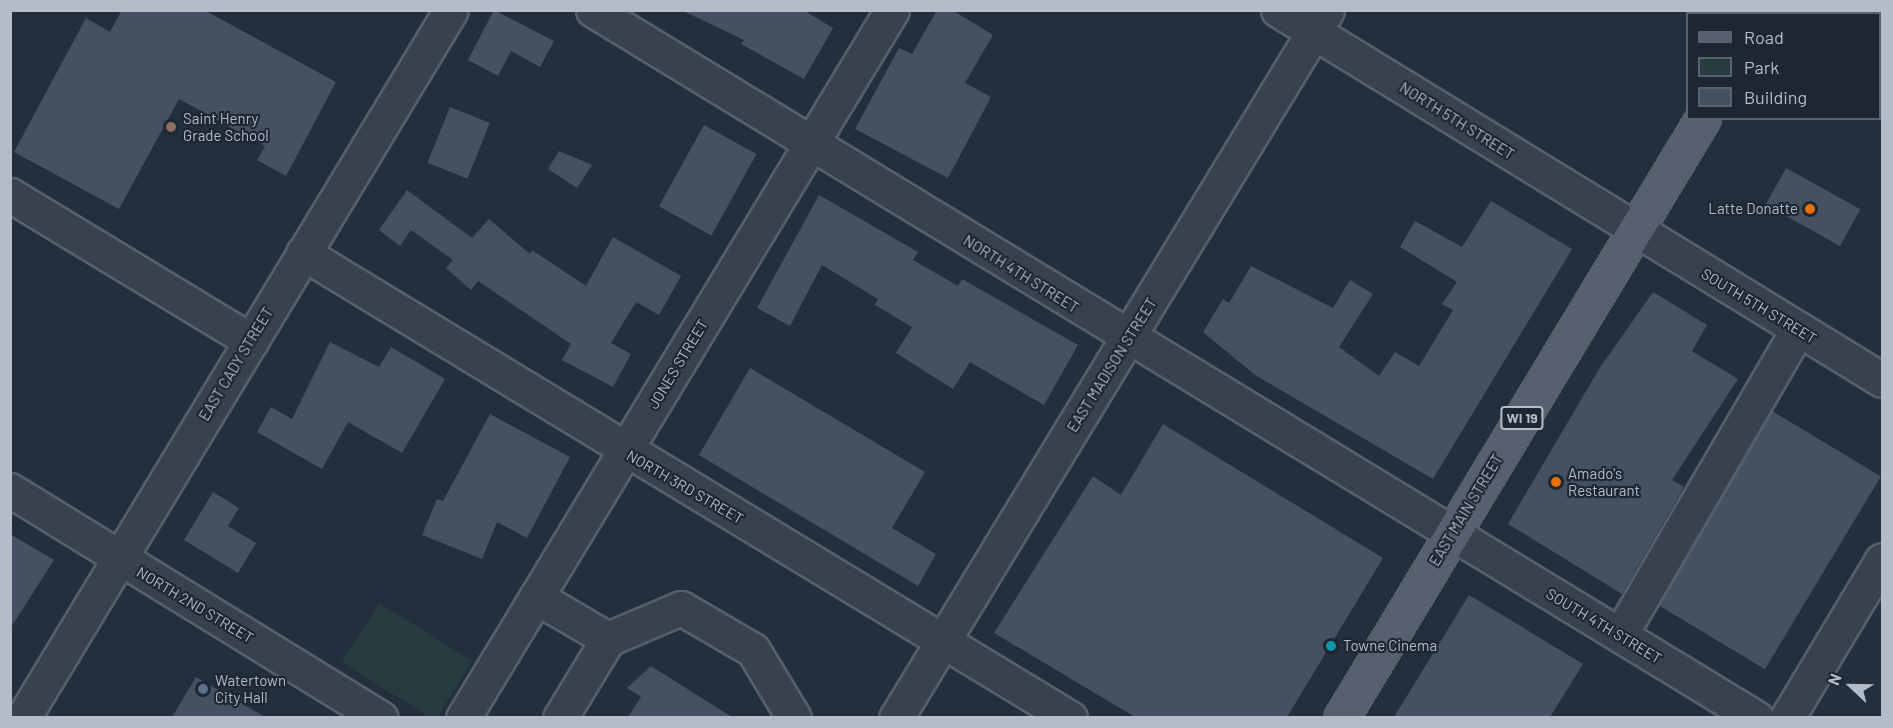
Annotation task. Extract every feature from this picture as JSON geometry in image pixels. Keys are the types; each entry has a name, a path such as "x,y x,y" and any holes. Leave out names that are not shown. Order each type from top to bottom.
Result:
{"main road":[{"name":"EAST MAIN STREET","path":"1341,717 1702,120"}],"street":[{"name":"EAST CADY STREET","path":"23,717 117,558 451,10"},
{"name":"NORTH 4TH STREET","path":"593,10 1128,340 1452,534"},
{"name":"JONES STREET","path":"463,717 892,10"},
{"name":"NORTH 5TH STREET","path":"1278,10 1321,21 1635,231"},
{"name":"EAST MADISON STREET","path":"896,717 1321,21"},
{"path":"10,195 251,341"},
{"name":"SOUTH 5TH STREET","path":"1635,231 1882,380"},
{"name":"NORTH 3RD STREET","path":"303,253 624,452 943,639 1070,717"},
{"path":"1620,635 1798,329"},
{"name":"NORTH 2ND STREET","path":"10,490 117,558 381,717"},
{"name":"SOUTH 4TH STREET","path":"1452,534 1756,717"},
{"path":"1787,717 1882,560"},
{"path":"536,597 608,639"},
{"path":"561,717 608,639 681,608 753,650 794,717"}],"green space":[{"path":"379,603 472,661 437,718 431,718 342,662"}],"building":[{"path":"122,10 204,10 336,82 286,176 257,160 265,146 179,99 119,209 14,152 86,18 110,32"},
{"path":"494,10 554,41 540,67 511,51 498,76 468,60"},
{"path":"681,10 803,10 833,28 804,79 741,44 744,40"},
{"path":"937,10 952,10 993,35 965,83 991,97 948,178 855,129 899,48 912,54"},
{"path":"450,107 490,123 467,179 428,163"},
{"path":"704,125 756,154 711,235 659,206"},
{"path":"559,151 592,165 577,188 548,169"},
{"path":"1786,168 1860,209 1840,246 1766,205"},
{"path":"407,190 472,238 489,219 530,254 532,250 586,286 613,237 681,276 659,315 636,302 611,343 631,354 613,387 562,360 571,344 478,281 471,290 446,268 453,260 411,230 400,246 379,230"},
{"path":"819,195 918,252 913,260 958,286 962,279 1078,345 1044,405 970,362 953,389 896,353 912,327 875,305 878,299 822,265 790,326 757,308"},
{"path":"1491,201 1572,249 1433,479 1255,375 1203,332 1223,299 1229,303 1251,266 1333,308 1350,280 1373,294 1339,347 1379,376 1395,352 1419,366 1453,310 1442,304 1457,282 1400,247 1415,221 1462,247"},
{"path":"1653,292 1707,325 1692,351 1738,379 1672,480 1684,487 1622,594 1508,524 1599,369"},
{"path":"330,342 379,367 391,347 445,379 402,453 348,422 322,469 257,432 271,407 292,419"},
{"path":"750,368 925,472 892,528 936,554 918,586 699,455"},
{"path":"1772,411 1881,476 1765,669 1656,604"},
{"path":"490,414 570,457 527,538 497,522 482,559 422,535 437,499 443,501"},
{"path":"1163,424 1383,558 1287,717 1135,717 994,633 1093,476 1121,495"},
{"path":"213,492 239,508 228,526 256,543 238,573 184,540"},
{"path":"10,534 54,560 10,629"},
{"path":"1469,595 1583,664 1550,717 1394,717"},
{"path":"651,666 732,717 628,717 641,697 627,688"},
{"name":"Watertown City Hall","path":"196,677 265,717 172,717"}],"place":[{"name":"Saint Henry Grade School","path":"171,127"},
{"name":"Latte Donatte","path":"1810,209"},
{"name":"Amado's Restaurant","path":"1556,482"},
{"name":"Towne Cinema","path":"1331,646"},
{"name":"Watertown City Hall","path":"203,689"}]}
